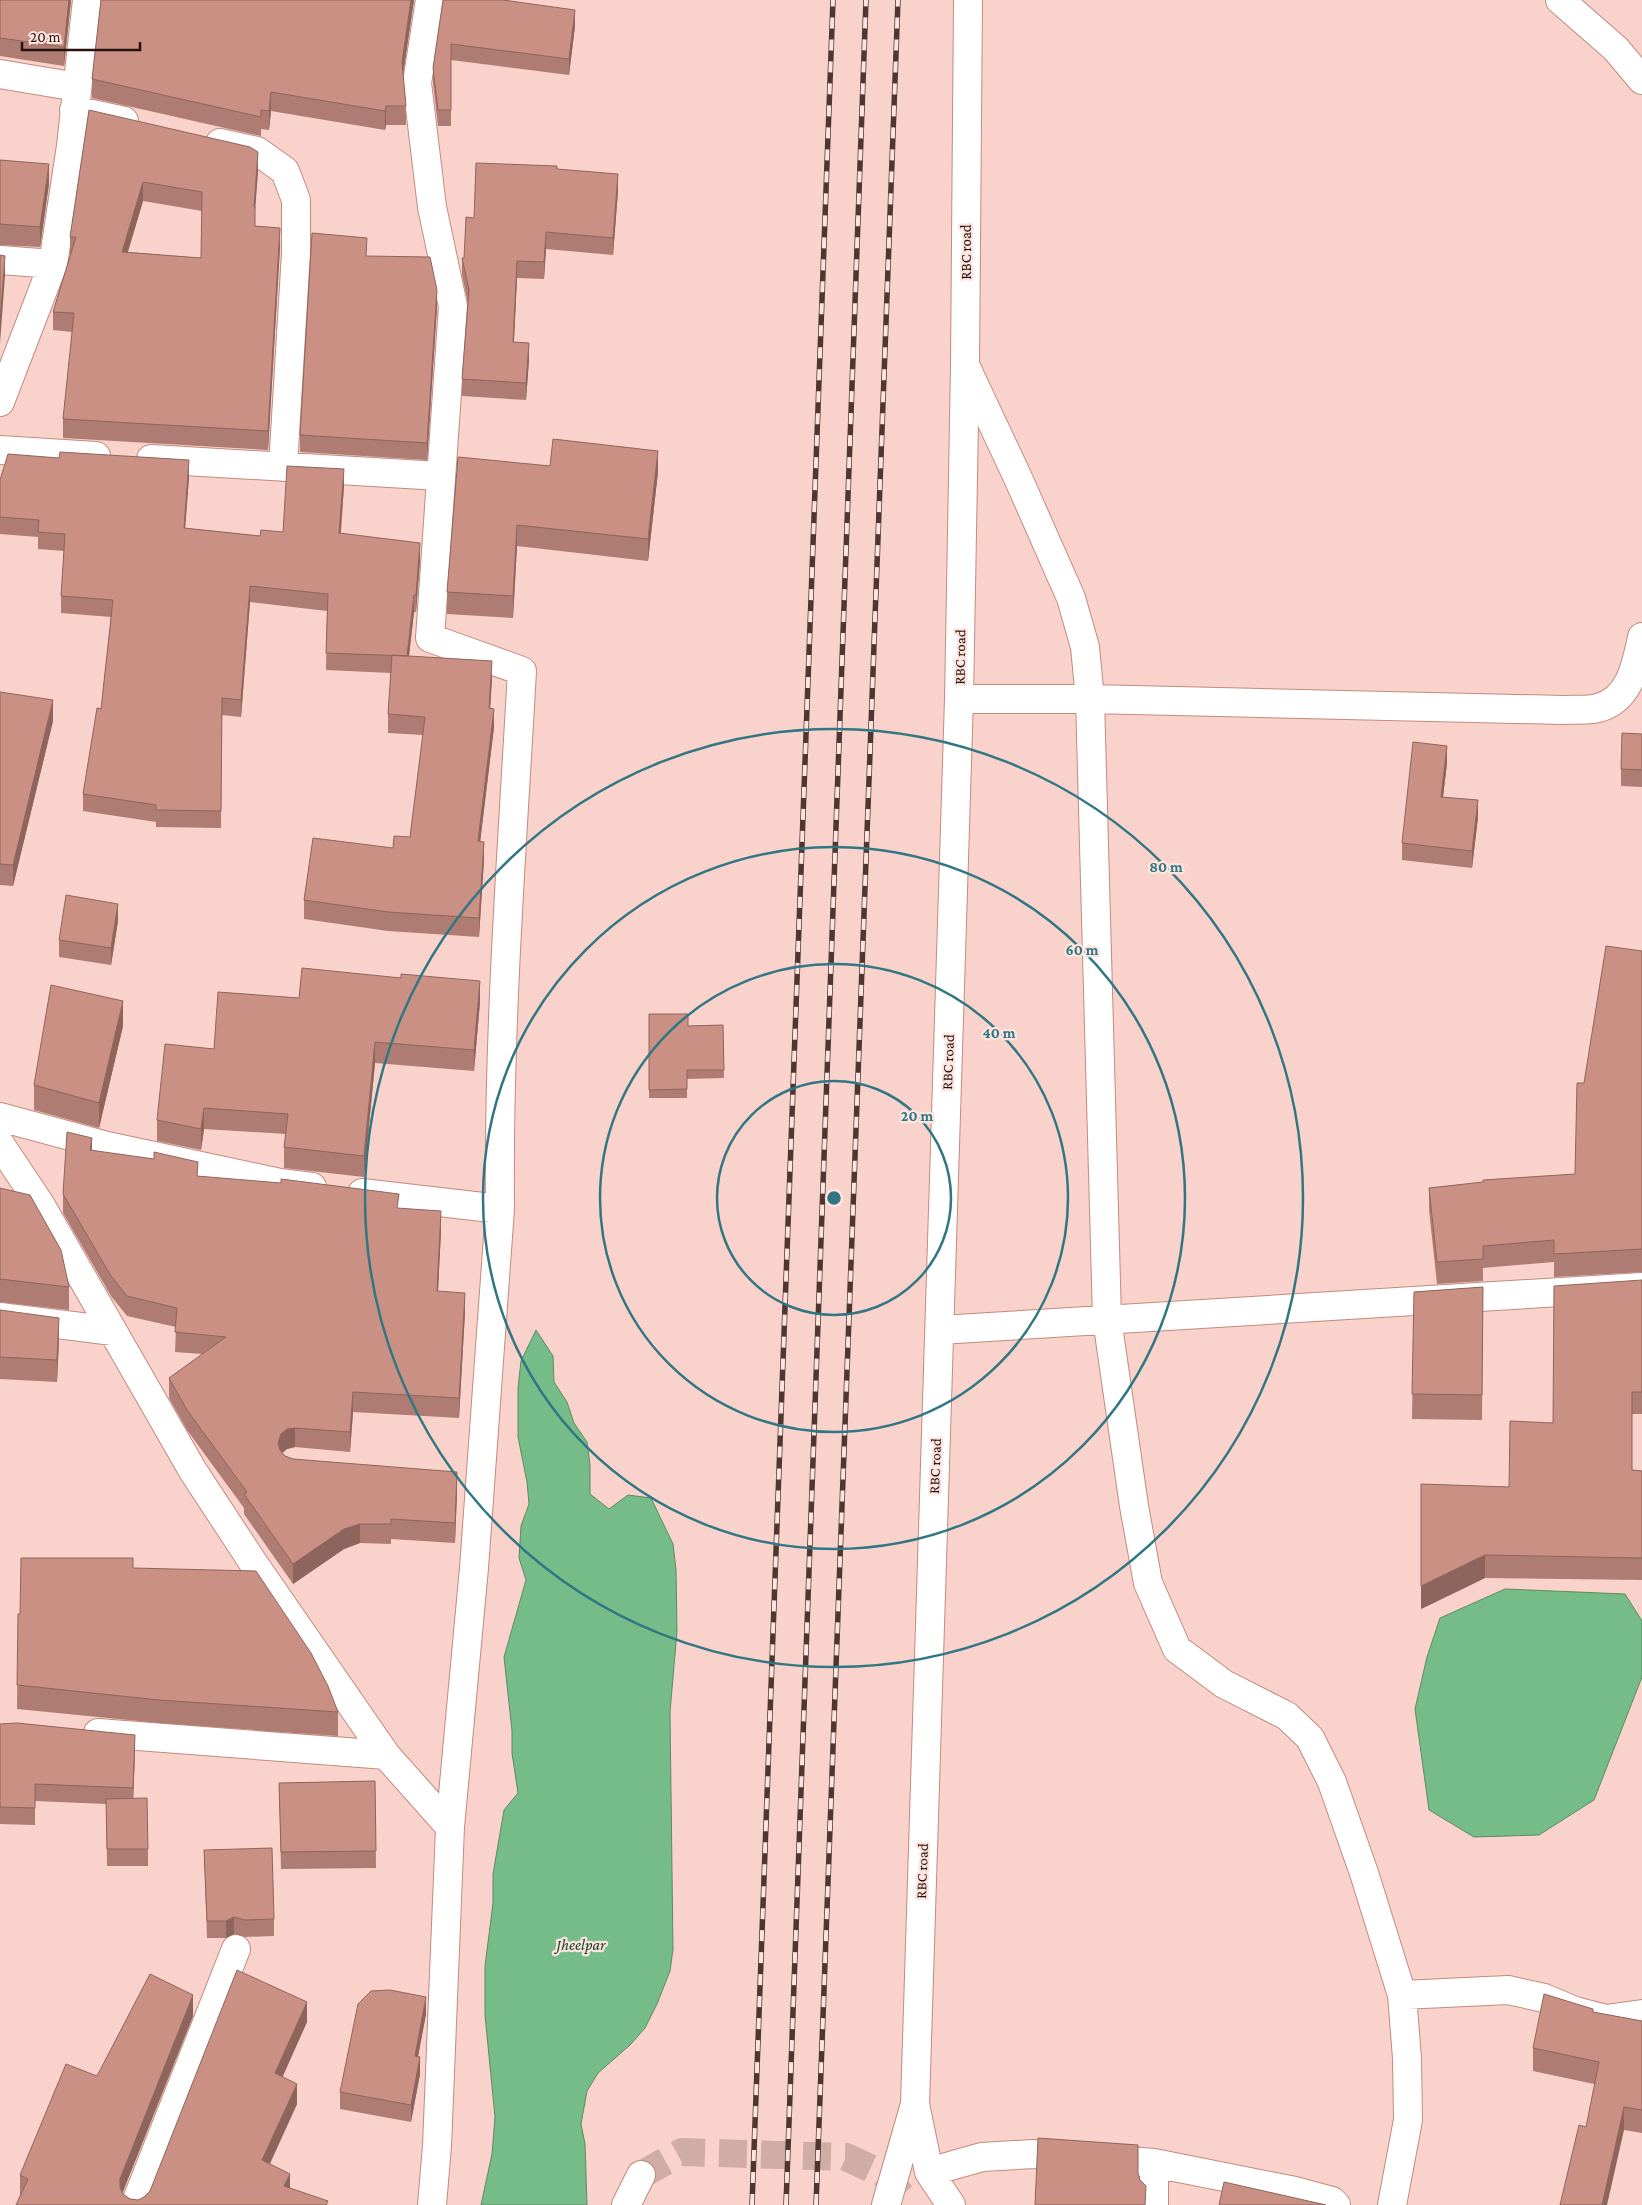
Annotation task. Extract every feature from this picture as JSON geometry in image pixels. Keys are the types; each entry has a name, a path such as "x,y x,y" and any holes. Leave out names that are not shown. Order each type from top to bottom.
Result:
{"street":[{"path":"0,402 53,264 76,98 87,0"},
{"path":"430,0 417,83 432,207 453,306 430,638 522,671 507,930 499,1118 500,1209 480,1478 450,1827 437,2146 432,2205"},
{"name":"RBC road","path":"951,2205 929,2172 916,2104 959,699 965,365 968,0"},
{"path":"1560,0 1616,49 1642,80"},
{"path":"0,74 76,98 151,127"},
{"path":"199,138 257,151 285,171 296,200 296,252 283,467"},
{"path":"0,260 53,264"},
{"path":"965,365 1071,598 1085,647 1090,699 1107,1320 1134,1506 1148,1583 1177,1649 1224,1684 1287,1716 1310,1738 1332,1782 1364,1873 1402,1995 1407,2058 1408,2120 1392,2205"},
{"path":"0,450 440,476"},
{"path":"959,699 1090,699 1553,710 1598,708 1617,699 1634,675 1642,637"},
{"path":"0,1117 107,1146 280,1183 500,1209"},
{"path":"0,1144 40,1204 198,1479 386,1755 450,1827"},
{"path":"8,1197 40,1204"},
{"path":"940,1330 1642,1287"},
{"path":"0,1317 113,1331"},
{"path":"451,1476 480,1478"},
{"path":"69,1730 158,1739 386,1755"},
{"path":"135,2205 236,1949"},
{"path":"1402,1995 1508,1990 1544,1998 1575,2012 1606,2019 1642,2014"},
{"path":"886,2205 916,2104"},
{"path":"929,2172 982,2157 1033,2154 1154,2163 1295,2191 1332,2202 1336,2205"},
{"path":"1154,2163 1154,2205"},
{"path":"626,2205 641,2175"}],"water":[{"name":"Jheelpar","path":"536,1330 553,1356 554,1382 567,1402 574,1423 587,1442 590,1465 590,1494 609,1509 628,1495 651,1498 673,1544 676,1570 677,1631 670,1712 673,1949 670,1971 645,2028 630,2045 598,2073 587,2091 581,2124 585,2144 587,2205 481,2205 492,2154 495,2117 485,2015 485,1966 493,1903 493,1874 504,1810 518,1793 512,1753 512,1731 504,1657 526,1580 519,1558 521,1526 529,1504 527,1482 518,1437 518,1388 521,1361"},
{"path":"1505,1589 1625,1594 1642,1621 1642,1677 1594,1800 1539,1835 1474,1837 1429,1810 1415,1709 1427,1657 1440,1618"}],"building":[{"path":"0,0 69,0 64,47 0,38"},
{"path":"101,0 411,0 402,62 406,106 386,106 385,111 271,92 269,111 261,110 261,117 92,79"},
{"path":"443,0 503,0 575,10 569,59 451,44 451,110 438,110 433,68"},
{"path":"89,110 250,147 258,152 254,207 255,226 280,228 268,431 63,419 74,313 53,312 76,237 70,237","holes":["143,182 202,192 201,258 122,252"]},
{"path":"0,160 49,164 40,227 0,224"},
{"path":"476,163 557,166 557,169 618,174 613,238 546,232 544,262 517,261 513,342 529,343 526,383 462,379 469,290 462,258 464,258 466,217 474,218"},
{"path":"312,233 367,238 366,256 430,257 437,290 427,443 300,435"},
{"path":"0,255 5,256 0,322"},
{"path":"553,439 658,451 648,539 517,525 513,596 447,592 458,457 550,466"},
{"path":"60,452 189,460 184,528 260,536 261,530 283,532 287,466 344,469 339,533 420,543 416,595 414,595 407,656 326,653 328,594 250,586 241,700 222,698 221,811 156,810 156,805 83,794 97,708 101,709 113,600 61,596 65,534 38,532 39,520 0,517 0,480 8,454 59,458"},
{"path":"392,655 492,661 489,708 494,709 478,841 484,842 479,918 388,912 304,900 313,838 393,848 394,836 410,837 425,717 388,714"},
{"path":"0,692 53,700 13,865 0,864"},
{"path":"1622,733 1642,734 1642,770 1621,769"},
{"path":"1413,742 1447,746 1441,797 1478,800 1472,851 1402,843"},
{"path":"66,895 118,904 111,948 59,940"},
{"path":"1606,946 1642,951 1642,1249 1554,1254 1554,1240 1483,1246 1483,1259 1437,1262 1429,1188 1483,1182 1483,1180 1575,1174 1577,1083 1584,1083"},
{"path":"302,968 401,978 401,974 480,981 474,1050 375,1042 364,1156 284,1147 288,1114 204,1108 201,1129 157,1120 165,1044 214,1049 218,992 299,998"},
{"path":"51,985 123,1001 99,1103 34,1085"},
{"path":"649,1014 688,1014 688,1026 723,1025 724,1070 687,1070 687,1089 649,1090"},
{"path":"67,1132 92,1138 90,1150 154,1159 154,1152 198,1162 197,1176 281,1183 281,1179 399,1194 397,1208 441,1211 437,1291 465,1293 459,1398 353,1392 350,1432 287,1429 281,1434 278,1443 280,1450 285,1456 293,1459 457,1472 455,1523 391,1519 391,1524 360,1524 344,1529 293,1564 244,1494 247,1492 187,1410 169,1378 226,1337 175,1332 177,1308 127,1296 111,1276 63,1194"},
{"path":"0,1188 30,1195 61,1250 69,1287 0,1279"},
{"path":"1642,1280 1642,1392 1632,1392 1632,1470 1642,1471 1642,1558 1485,1555 1421,1586 1421,1484 1509,1487 1510,1421 1553,1423 1554,1286"},
{"path":"1483,1287 1482,1395 1412,1394 1414,1292"},
{"path":"0,1310 59,1318 57,1360 0,1357"},
{"path":"21,1558 133,1558 133,1568 256,1571 311,1653 328,1686 338,1712 159,1700 17,1685"},
{"path":"17,1723 135,1735 133,1788 35,1784 35,1808 0,1807 0,1724"},
{"path":"375,1781 376,1851 281,1852 279,1783"},
{"path":"147,1798 148,1849 107,1849 106,1799"},
{"path":"272,1848 274,1919 245,1920 234,1917 226,1921 207,1921 204,1850"},
{"path":"237,1970 307,2002 275,2073 297,2084 262,2160 290,2174 284,2186 328,2201 326,2205 16,2205 28,2179 20,2175 66,2064 97,2076 150,1974 193,1995 120,2179 120,2187 123,2194 130,2199 138,2200 150,2191"},
{"path":"390,1990 426,1997 415,2056 420,2057 411,2105 340,2092 358,2004 371,1991"},
{"path":"1544,1994 1593,2009 1593,2012 1642,2021 1642,2110 1624,2107 1602,2205 1560,2205 1579,2125 1586,2127 1599,2062 1533,2048"},
{"path":"1038,2138 1138,2145 1138,2173 1140,2180 1146,2186 1145,2205 1035,2205"},
{"path":"1224,2182 1326,2205 1219,2205"}],"tunnel":[{"path":"641,2175 682,2152 846,2157 885,2175 909,2205"}],"railway":[{"path":"752,2205 833,0"},
{"path":"786,2205 866,0"},
{"path":"816,2205 898,0"}]}
